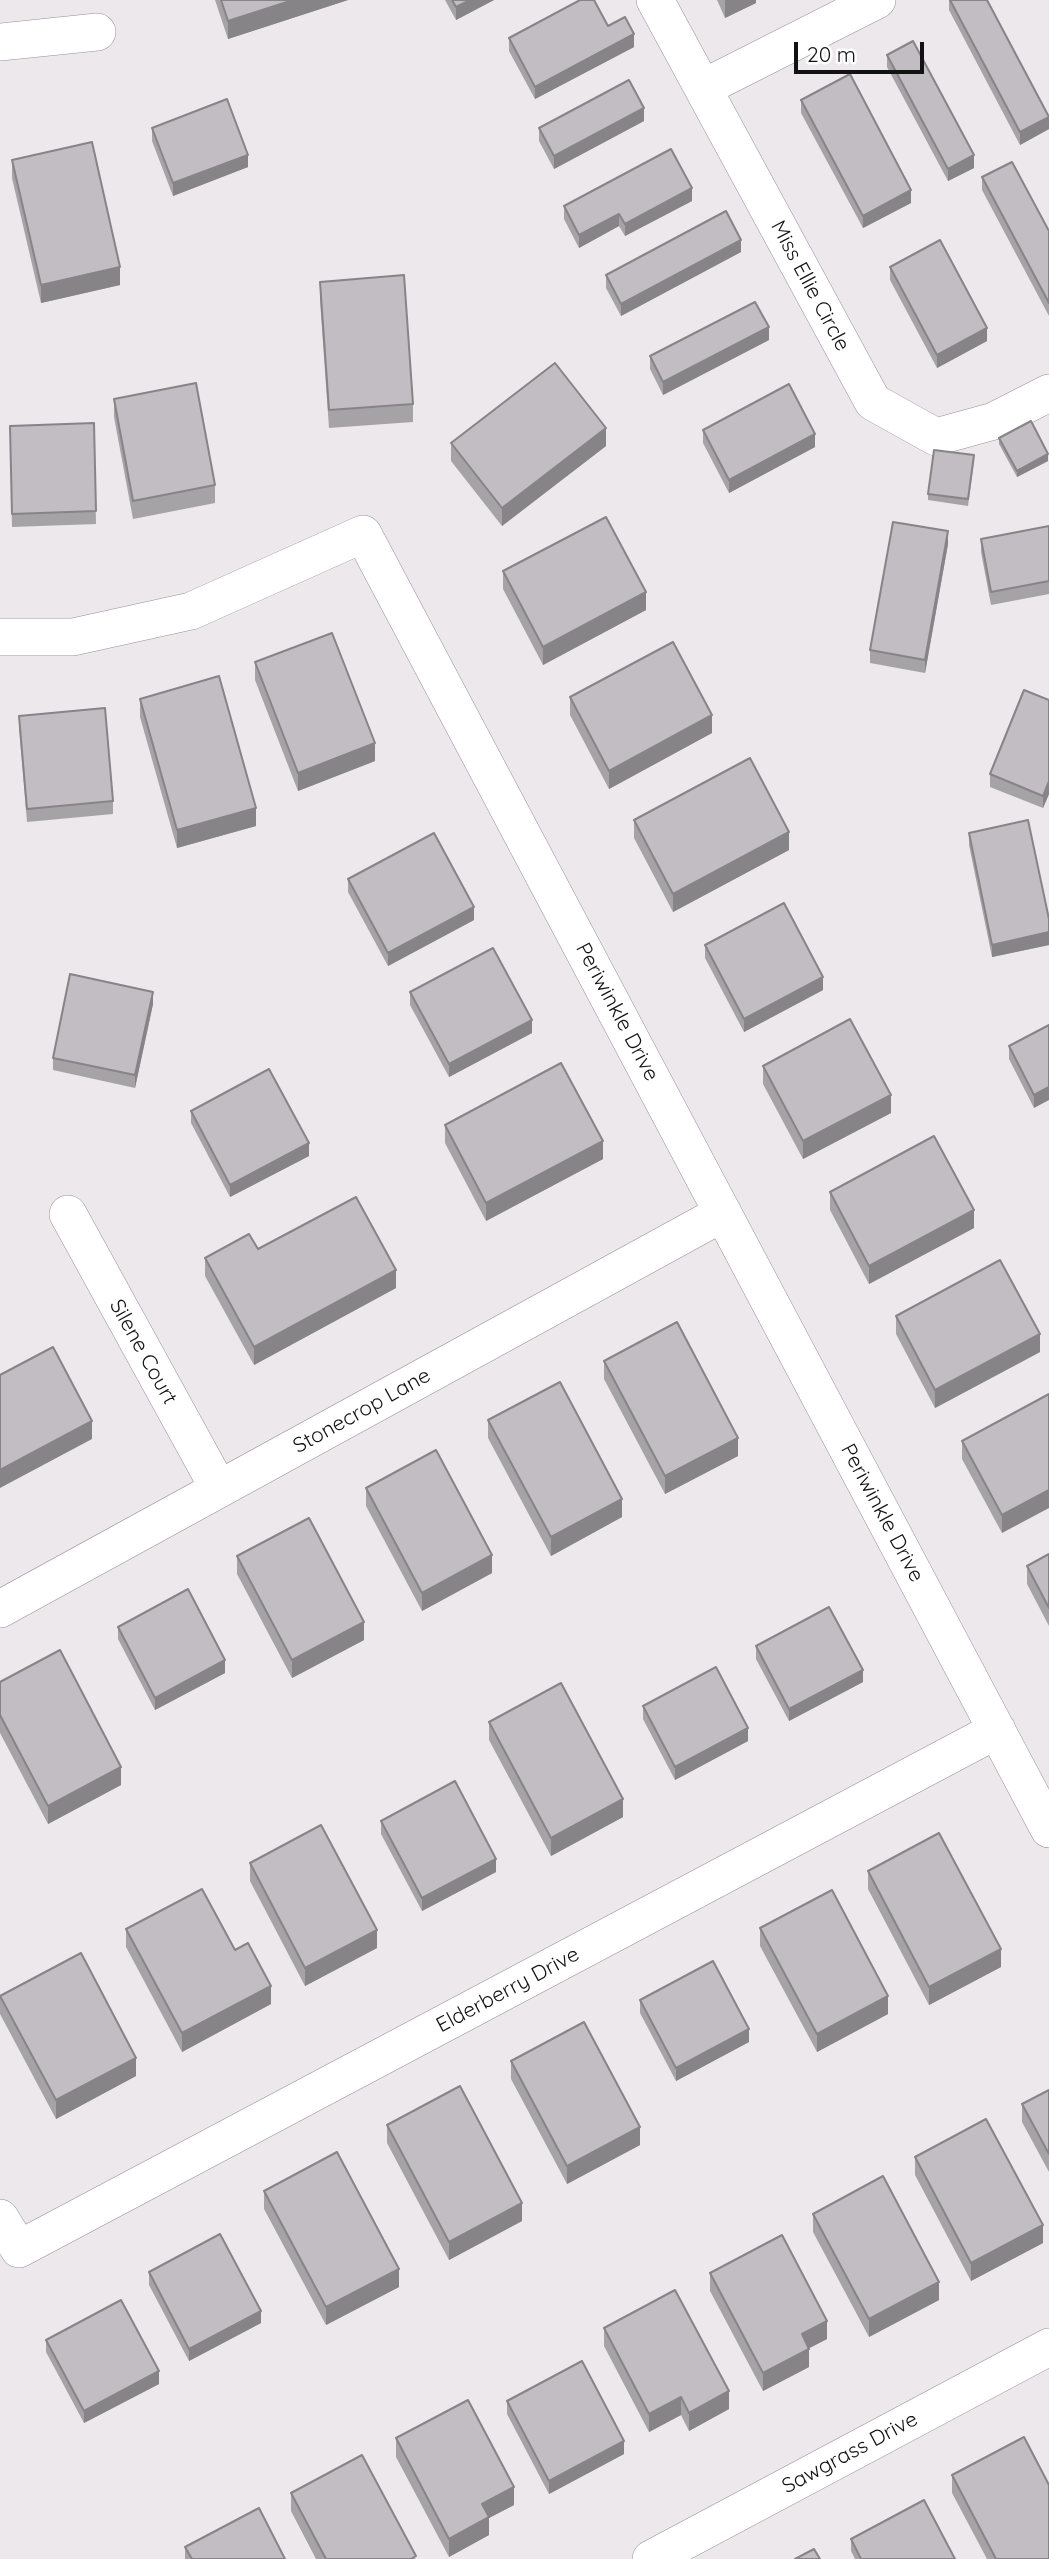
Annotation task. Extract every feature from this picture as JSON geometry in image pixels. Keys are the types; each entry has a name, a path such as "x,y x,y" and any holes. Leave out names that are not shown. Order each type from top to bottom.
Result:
{"street":[{"name":"Miss Ellie Circle","path":"655,0 873,402 936,437 994,421 1049,393"},
{"path":"703,88 877,0"},
{"path":"0,42 97,32"},
{"name":"Periwinkle Drive","path":"0,637 73,637 191,611 363,534 1049,1829"},
{"name":"Stonecrop Lane","path":"0,1609 723,1213"},
{"name":"Silene Court","path":"68,1214 219,1489"},
{"name":"Elderberry Drive","path":"0,2218 19,2249 997,1730"},
{"name":"Sawgrass Drive","path":"652,2559 1049,2347"}],"building":[{"path":"221,0 293,0 228,21"},
{"path":"452,0 470,0 456,7"},
{"path":"580,0 594,0 608,26 625,17 634,34 535,87 509,38"},
{"path":"950,0 987,0 1049,117 1020,132"},
{"path":"913,41 974,155 948,169 887,55"},
{"path":"850,74 911,190 863,216 801,100"},
{"path":"629,80 644,108 554,156 539,128"},
{"path":"227,99 248,155 173,183 152,128"},
{"path":"92,142 120,267 41,285 12,160"},
{"path":"671,149 692,188 625,224 619,214 579,235 564,206"},
{"path":"1012,162 1049,231 1049,303 982,177"},
{"path":"726,211 741,240 621,304 606,275"},
{"path":"940,240 987,328 937,355 890,267"},
{"path":"404,275 413,404 329,410 320,282"},
{"path":"755,302 769,327 663,382 650,356"},
{"path":"555,363 606,428 502,508 451,443"},
{"path":"196,383 215,485 133,501 114,399"},
{"path":"789,384 815,434 729,480 703,430"},
{"path":"1031,421 1048,454 1017,471 999,438"},
{"path":"94,423 96,511 12,514 10,426"},
{"path":"934,450 974,455 968,499 928,494"},
{"path":"606,517 646,592 543,647 503,571"},
{"path":"893,522 948,531 925,660 870,650"},
{"path":"1049,526 1049,581 991,592 981,539"},
{"path":"332,633 375,743 298,773 255,662"},
{"path":"673,642 712,715 609,771 570,697"},
{"path":"219,676 256,808 177,830 140,699"},
{"path":"1024,690 1049,700 1049,781 1043,796 990,774"},
{"path":"105,708 113,801 27,809 19,716"},
{"path":"750,758 789,832 673,894 634,820"},
{"path":"1028,820 1049,919 1049,932 992,945 969,833"},
{"path":"434,833 474,907 388,953 348,879"},
{"path":"784,903 823,977 744,1019 705,945"},
{"path":"493,948 532,1020 449,1064 410,992"},
{"path":"70,974 153,992 135,1075 53,1058"},
{"path":"850,1019 891,1095 803,1141 763,1066"},
{"path":"1049,1025 1049,1087 1034,1095 1009,1046"},
{"path":"561,1063 603,1141 486,1203 445,1125"},
{"path":"269,1069 309,1143 230,1185 191,1111"},
{"path":"934,1136 974,1210 869,1266 830,1192"},
{"path":"356,1197 396,1270 254,1347 205,1258 249,1234 258,1249"},
{"path":"1000,1260 1040,1334 935,1390 896,1316"},
{"path":"677,1322 738,1438 665,1476 604,1361"},
{"path":"53,1347 92,1421 0,1470 0,1375"},
{"path":"560,1382 622,1499 551,1537 488,1420"},
{"path":"1049,1394 1049,1490 1002,1515 962,1441"},
{"path":"436,1450 492,1555 422,1593 366,1488"},
{"path":"309,1518 364,1622 292,1660 237,1556"},
{"path":"1049,1554 1049,1608 1027,1566"},
{"path":"188,1589 225,1660 155,1698 118,1627"},
{"path":"829,1607 863,1670 789,1709 756,1646"},
{"path":"60,1650 121,1767 48,1806 0,1715 0,1682"},
{"path":"716,1667 748,1728 675,1767 643,1706"},
{"path":"561,1683 623,1799 551,1838 489,1722"},
{"path":"455,1781 496,1859 422,1898 381,1821"},
{"path":"321,1825 377,1930 305,1968 250,1863"},
{"path":"939,1833 1001,1949 929,1987 868,1871"},
{"path":"202,1889 235,1950 248,1943 271,1986 182,2033 126,1929"},
{"path":"832,1890 888,1996 817,2034 760,1928"},
{"path":"81,1953 136,2058 56,2100 0,1996"},
{"path":"713,1961 749,2029 676,2068 640,2000"},
{"path":"584,2022 640,2127 567,2166 511,2061"},
{"path":"460,2086 522,2203 449,2242 387,2125"},
{"path":"1049,2090 1049,2154 1022,2104"},
{"path":"986,2119 1043,2225 971,2263 915,2157"},
{"path":"337,2152 399,2269 326,2307 264,2191"},
{"path":"883,2176 939,2282 869,2319 813,2214"},
{"path":"220,2234 261,2311 189,2349 149,2272"},
{"path":"782,2235 827,2321 802,2334 809,2349 763,2373 710,2273"},
{"path":"675,2290 729,2391 689,2413 681,2397 649,2414 604,2328"},
{"path":"121,2300 159,2371 84,2411 46,2340"},
{"path":"582,2361 624,2441 549,2481 507,2401"},
{"path":"468,2400 514,2487 482,2504 489,2517 449,2539 396,2438"},
{"path":"1024,2437 1049,2485 1049,2559 996,2559 952,2475"},
{"path":"362,2455 416,2556 411,2559 326,2559 291,2493"},
{"path":"924,2500 955,2559 861,2559 851,2539"},
{"path":"259,2508 285,2559 192,2559 185,2547"},
{"path":"814,2549 820,2559 795,2559"}]}
